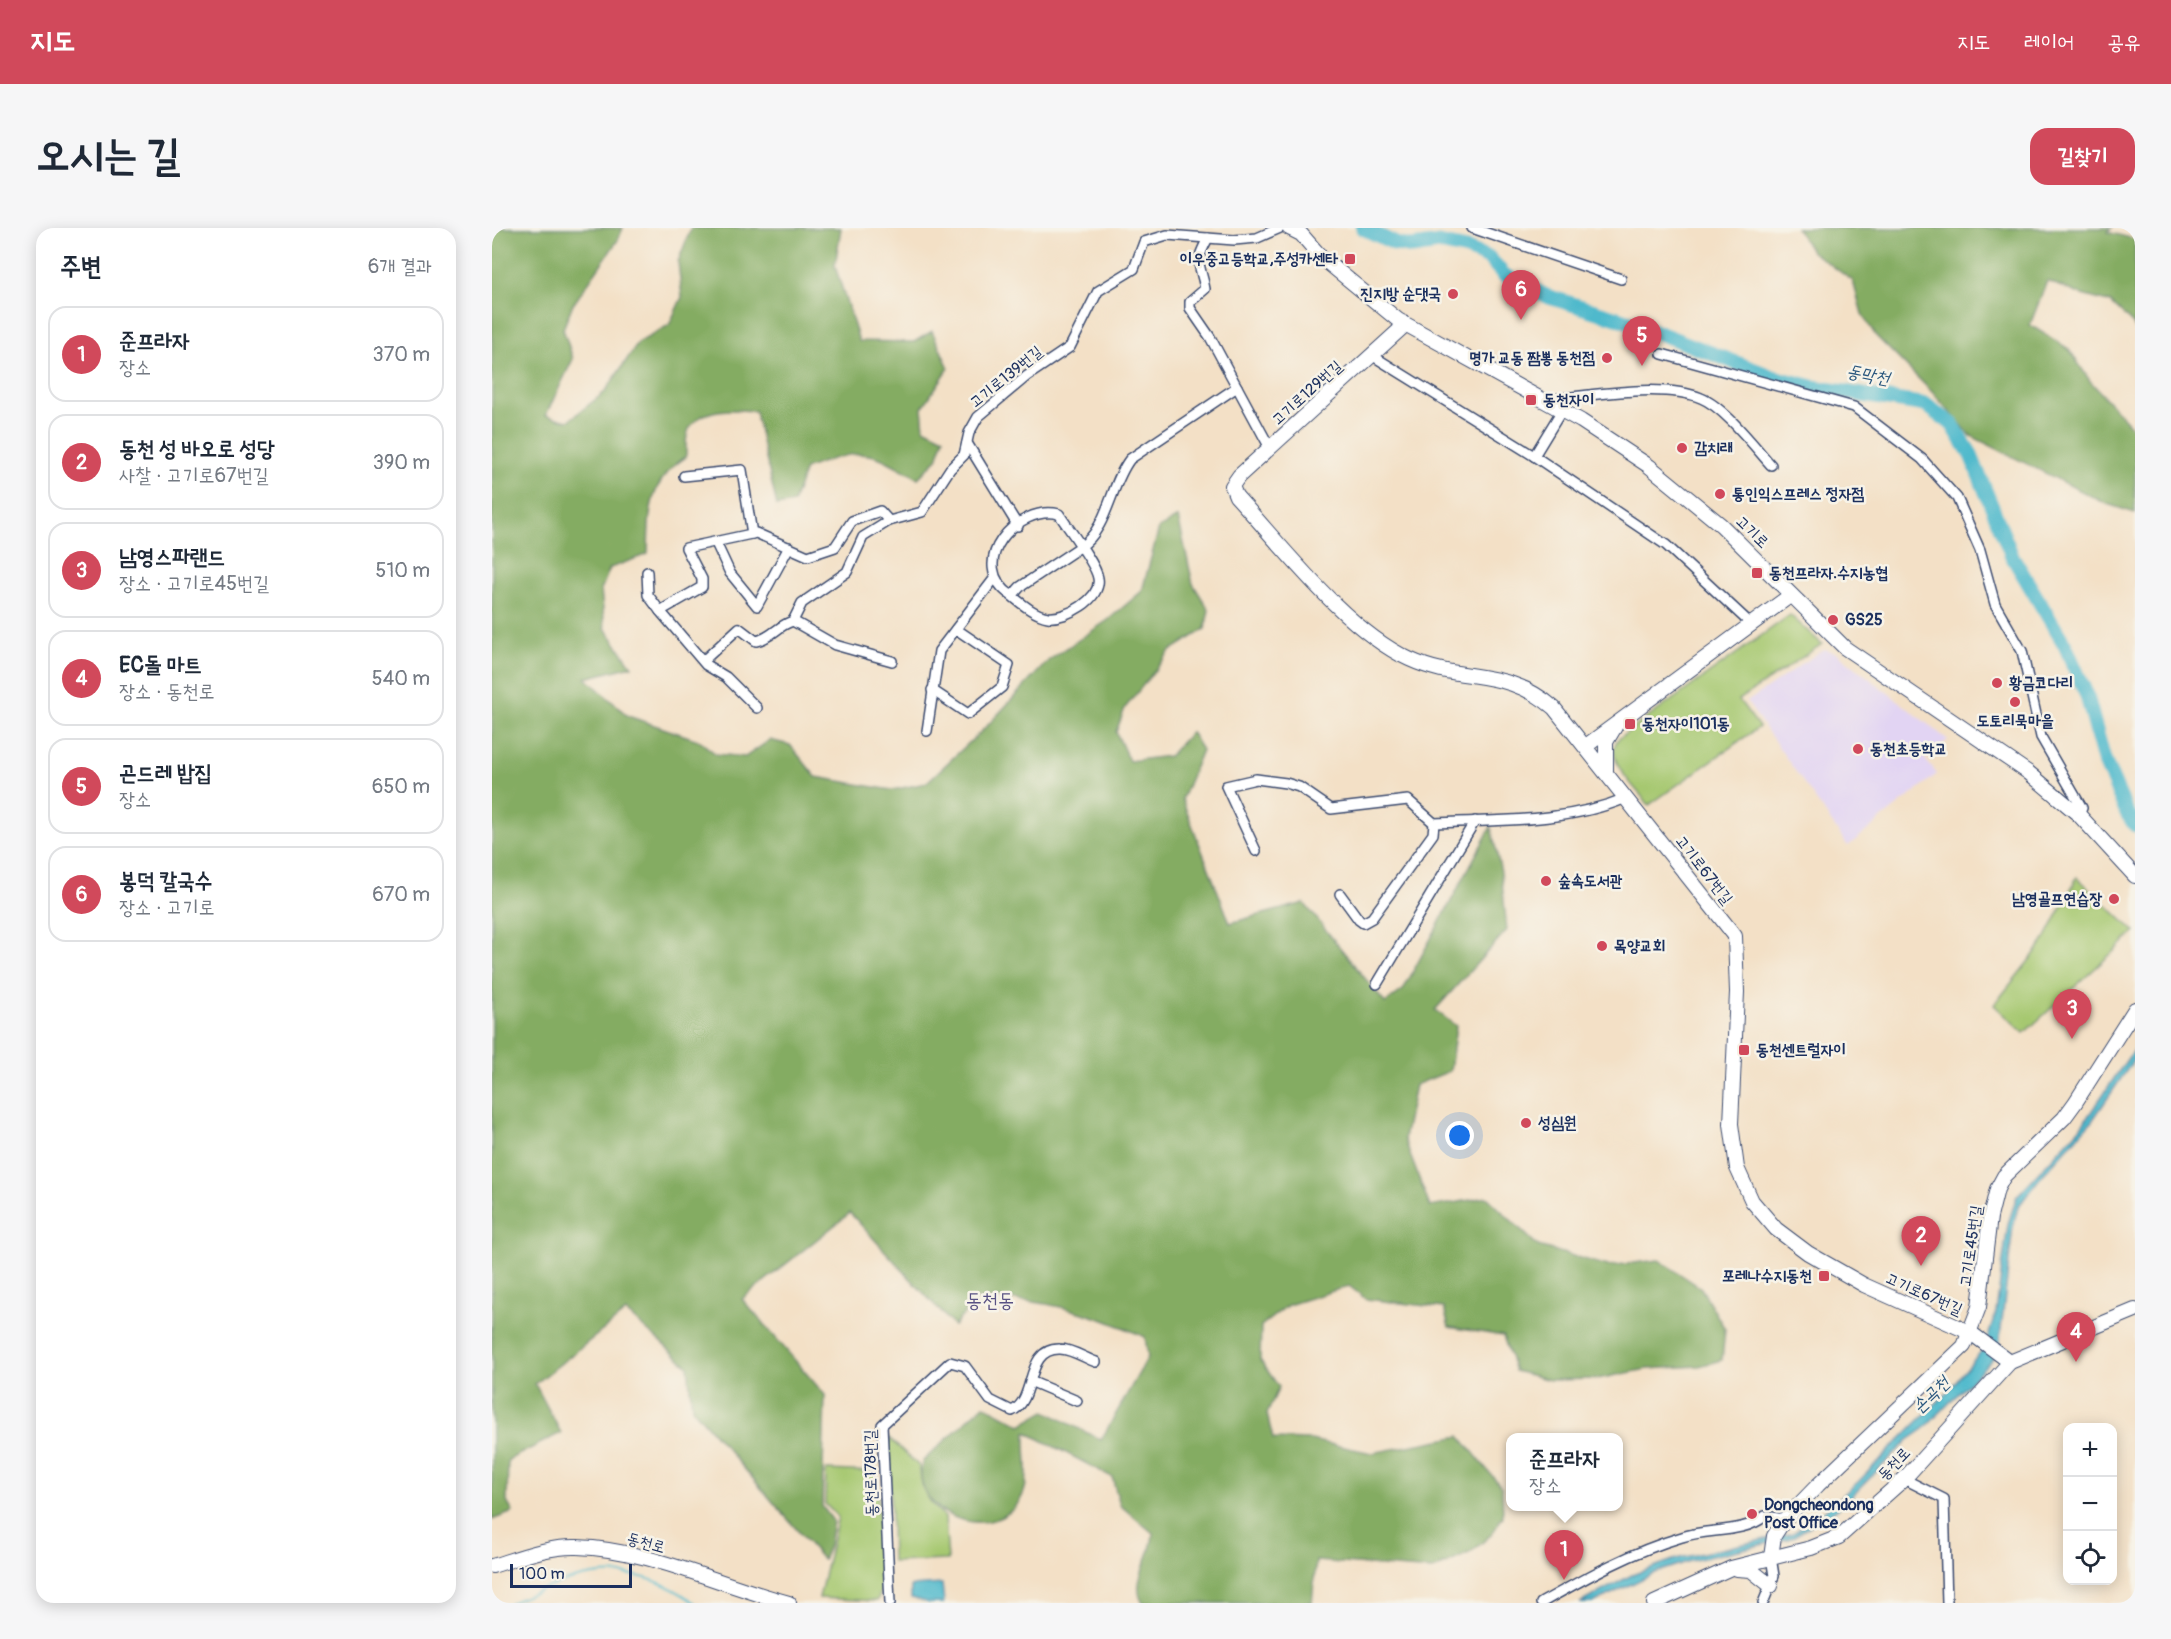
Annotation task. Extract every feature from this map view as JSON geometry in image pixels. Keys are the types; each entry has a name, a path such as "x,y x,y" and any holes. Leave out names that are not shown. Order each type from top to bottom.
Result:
{"street":[{"name":"고기로139번길","path":"752,534 756,533 808,556 835,548 852,521 880,511 889,521 922,512 950,469 964,455 978,417 1027,376 1070,347 1098,291 1134,269 1144,242 1167,235 1257,238 1280,228"},
{"name":"고기로","path":"1289,228 1301,234 1313,250 1364,294 1405,325 1562,410 1617,443 1672,484 1721,525 1845,648 1993,748 2079,815 2135,876"},
{"path":"1472,228 1621,279"},
{"path":"1208,238 1198,257 1197,266 1205,289 1190,302 1190,308 1210,337 1270,448"},
{"name":"고기로129번길","path":"1232,486 1270,448 1405,325"},
{"path":"1662,354 1854,407 1922,459 1957,498 1980,550 1995,604 2022,651 2041,737 2056,767 2079,800 2082,808 2079,815"},
{"path":"1373,356 1534,456 1666,545 1751,624"},
{"path":"1012,596 1020,587 1088,542 1098,526 1121,470 1130,459 1237,387"},
{"path":"1545,400 1624,392 1673,391 1702,398 1733,423 1771,465"},
{"path":"1534,456 1562,410"},
{"path":"967,443 1018,526"},
{"path":"660,610 702,587 702,579 686,548 752,534 742,470 684,476"},
{"name":"고기로67번길","path":"1232,486 1236,496 1342,610 1378,640 1426,666 1446,672 1505,680 1523,687 1554,708 1606,770 1735,936 1737,993 1731,1124 1737,1168 1752,1201 1776,1229 1808,1253 1864,1285 1971,1333 2006,1360"},
{"path":"1041,512 1059,514 1098,578 1097,590 1090,599 1064,615 1048,617 1034,612 994,579 992,561 996,546 1018,526 1041,512"},
{"path":"793,621 802,603 847,572 863,537 889,521"},
{"path":"716,543 730,573 757,606 789,548"},
{"path":"647,572 648,595 660,610 703,661 726,677 758,708"},
{"path":"927,731 939,651 994,579"},
{"path":"1586,746 1791,596"},
{"path":"703,661 739,628 756,640 769,639 782,624 793,621 835,645 892,661"},
{"path":"932,690 968,714 1002,687 1009,665 956,629"},
{"path":"1606,770 1606,742 1617,723"},
{"path":"1256,851 1226,786 1256,779 1286,783 1299,787 1331,808 1408,800 1434,823 1579,814 1626,798"},
{"path":"1377,984 1475,821"},
{"path":"1340,894 1359,920 1363,922 1372,918 1433,834 1434,823"},
{"name":"고기로45번길","path":"1782,1523 1818,1485 1964,1346 1971,1333 1979,1307 1990,1217 1997,1189 2015,1164 2069,1111 2135,1009"},
{"name":"동천로","path":"1653,1603 1731,1568 1811,1548 1839,1537 1904,1479 2006,1360 2134,1312"},
{"name":"동천로178번길","path":"890,1603 882,1425 950,1362 965,1366 990,1400 1012,1411 1021,1406 1039,1358 1052,1350 1065,1350 1095,1362"},
{"path":"1030,1381 1077,1401"},
{"path":"1904,1479 1944,1499 1947,1603"},
{"path":"1541,1603 1622,1558 1684,1536 1754,1525 1765,1516 1782,1523 1770,1549 1774,1567 1771,1586 1763,1603"},
{"name":"동천로","path":"492,1566 546,1551 575,1547 596,1549 644,1559 789,1603"},
{"path":"1731,1568 1751,1570 1771,1586"}],"shaded area":[{"name":"동천초등학교","path":"1824,649 1837,653 1948,740 1924,758 1937,774 1848,846 1747,702"}],"green space":[{"path":"492,228 623,228 618,240 572,306 563,329 573,359 546,415 568,421 605,392 638,343 669,325 682,297 678,262 691,228 841,228 835,266 859,341 914,342 932,331 949,368 922,408 924,428 944,438 937,459 918,478 871,455 842,456 805,469 793,503 777,506 755,411 718,411 709,413 694,422 687,435 686,457 673,466 664,477 653,499 650,512 648,554 610,568 601,590 605,628 632,666 586,678 628,716 698,740 716,754 745,757 770,740 790,745 816,777 892,790 926,783 987,726 1049,660 1108,620 1142,591 1159,528 1178,517 1193,584 1209,610 1205,629 1170,651 1125,708 1116,732 1129,761 1169,756 1191,732 1202,750 1182,799 1230,923 1304,903 1385,1003 1403,990 1491,827 1501,872 1507,930 1435,1010 1456,1026 1450,1071 1415,1085 1404,1139 1430,1207 1487,1197 1538,1246 1608,1266 1659,1260 1701,1288 1725,1329 1722,1360 1699,1366 1647,1369 1597,1379 1550,1380 1515,1371 1503,1336 1449,1327 1444,1308 1366,1299 1349,1286 1288,1305 1261,1326 1260,1360 1279,1387 1267,1414 1273,1439 1311,1440 1372,1453 1460,1436 1502,1488 1503,1516 1492,1534 1471,1552 1433,1570 1316,1561 1312,1603 1143,1603 1139,1595 1140,1578 1153,1533 1120,1505 1112,1477 1026,1432 1027,1470 1024,1492 1012,1510 996,1519 977,1522 959,1519 941,1510 928,1497 922,1481 923,1461 984,1405 1021,1425 1045,1411 1101,1440 1148,1357 1145,1337 1083,1313 1021,1300 976,1299 954,1326 850,1213 742,1299 825,1395 822,1506 833,1521 829,1546 823,1560 692,1408 688,1366 626,1312 535,1384 561,1433 508,1460 507,1502 513,1512 492,1520"},
{"path":"1796,228 2112,228 2107,232 2135,239 2135,329 2133,324 2111,303 2082,295 2047,281 2030,325 2069,349 2090,381 2135,430 2135,513 2107,504 1971,436 1932,392 1876,336 1862,314 1853,281 1811,251"},
{"path":"1790,615 1822,644 1739,700 1759,727 1649,805 1618,765 1614,747 1618,739"},
{"path":"2077,877 2135,932 2024,1033 1994,1005 2043,943"},
{"path":"889,1438 919,1466 923,1489 932,1504 945,1517 948,1560 892,1562"},
{"path":"826,1470 877,1472 881,1591 877,1601 819,1598 838,1517 825,1504"}],"water":[{"path":"2135,1048 2135,1058 2092,1121 2039,1179 2018,1207 2013,1226 1999,1347 1995,1356 1924,1429 1908,1440 1843,1505 1791,1538 1690,1561 1654,1573 1593,1603 1580,1603 1632,1575 1676,1559 1793,1533 1818,1516 1858,1482 1945,1394 1985,1347 1996,1312 2008,1224 2017,1196 2080,1128"},
{"path":"942,1584 944,1603 930,1603 911,1598 911,1586"}],"waterway":[{"name":"동막천","path":"1363,228 1396,244 1412,247 1439,243 1467,249 1489,258 1504,275 1546,296 1633,323 1773,377 1813,387 1926,405 1952,424 1970,453 2012,556 2065,645 2087,696 2104,760 2127,813 2135,825"},
{"name":"손곡천","path":"510,1603 558,1584 581,1577 604,1574 626,1574 648,1579 671,1588 695,1603"}],"place":[{"name":"이우중고등학교,주성카센타","path":"1350,259"},
{"name":"진지방 순댓국","path":"1453,294"},
{"name":"봉덕 칼국수","path":"1521,320"},
{"name":"명가 교동 짬뽕 동천점","path":"1607,358"},
{"name":"곤드레 밥집","path":"1642,366"},
{"name":"동천자이","path":"1531,400"},
{"name":"감치래","path":"1682,448"},
{"name":"통인익스프레스 정자점","path":"1720,494"},
{"name":"동천프라자.수지농협","path":"1757,573"},
{"name":"GS25","path":"1833,620"},
{"name":"황금코다리","path":"1997,683"},
{"name":"도토리묵마을","path":"2015,702"},
{"name":"동천자이101동","path":"1630,724"},
{"name":"동천초등학교","path":"1858,749"},
{"name":"숲속도서관","path":"1546,881"},
{"name":"남영골프연습장","path":"2114,899"},
{"name":"목양교회","path":"1602,946"},
{"name":"남영스파랜드","path":"2072,1039"},
{"name":"동천센트럴자이","path":"1744,1050"},
{"name":"성심원","path":"1526,1123"},
{"name":"동천 성 바오로 성당","path":"1921,1266"},
{"name":"포레나수지동천","path":"1824,1276"},
{"name":"EC돌 마트","path":"2076,1362"},
{"name":"Dongcheondong Post Office","path":"1752,1514"},
{"name":"준프라자","path":"1564,1580"}],"district":[{"name":"동천동","path":"990,1300"}]}
